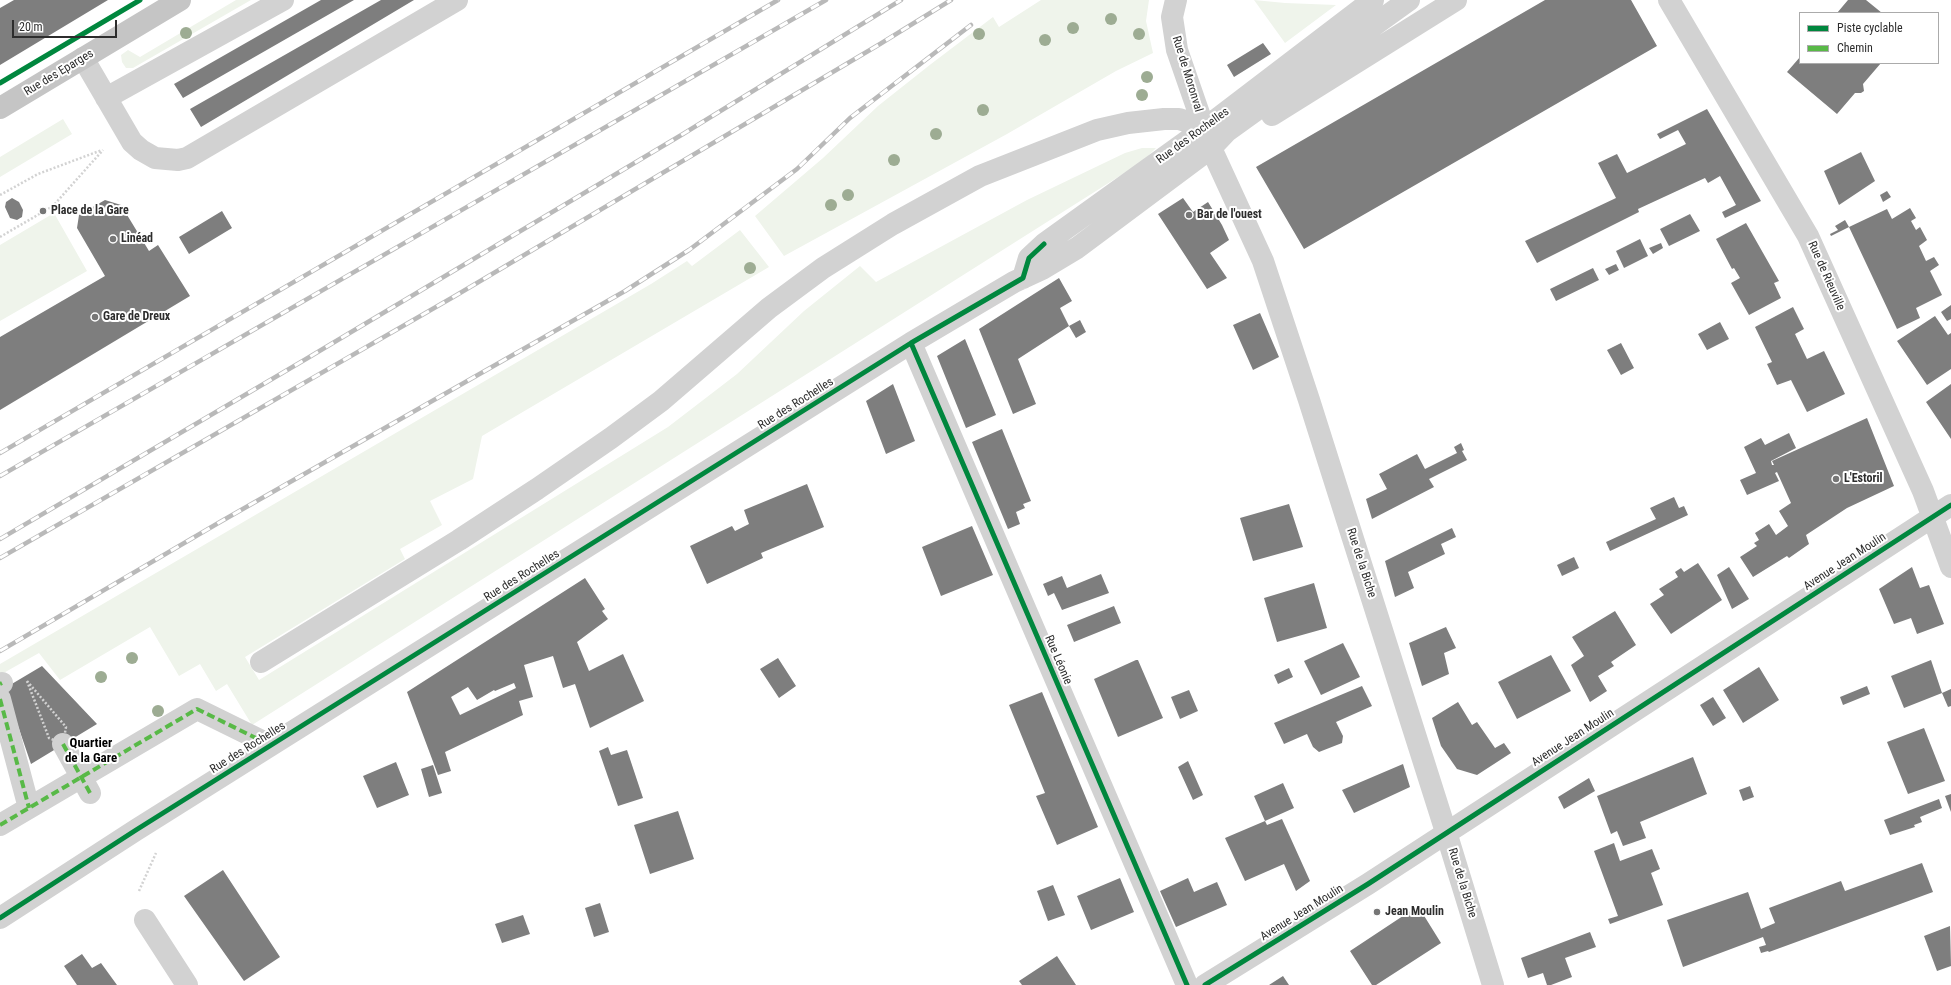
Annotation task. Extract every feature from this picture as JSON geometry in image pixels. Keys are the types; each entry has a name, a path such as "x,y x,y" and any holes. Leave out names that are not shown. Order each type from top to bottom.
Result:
{"main road":[{"name":"Rue des Eparges","path":"0,108 180,0"}],"street":[{"path":"106,98 283,0"},
{"path":"83,58 132,142 141,150 155,158 178,160 186,158 457,0"},
{"name":"Rue de Moronval","path":"1176,0 1172,16 1177,50 1208,138"},
{"name":"Rue des Rochelles","path":"0,918 136,830 911,343 1018,280 1029,258 1044,244 1208,138 1373,0"},
{"name":"Rue des Rochelles","path":"1208,138 1227,131 1409,0"},
{"name":"Rue des Rochelles","path":"1208,138 1232,141 1456,0"},
{"name":"Rue de Rieuville","path":"1669,0 1808,236 1923,492 1951,567"},
{"path":"261,662 459,540 568,468 661,401 769,308 823,268 893,224 980,176 1097,130 1128,123 1179,119 1192,123 1208,138"},
{"name":"Rue de la Biche","path":"1208,138 1263,261 1310,400 1436,799 1492,985"},
{"name":"Rue Léonie","path":"911,343 1187,985"},
{"name":"Avenue Jean Moulin","path":"1205,985 1368,884 1951,505"},
{"path":"1,689 29,808"},
{"path":"0,825 196,709 260,740"},
{"path":"59,737 90,793"},
{"path":"145,920 187,985"}],"path":[{"path":"0,195 38,174 103,149 53,206 0,237"},
{"path":"59,737 26,681 59,737"},
{"path":"136,830 157,850 134,902 145,920"}],"shaded area":[{"path":"236,0 251,0 133,68 126,68 122,62 121,55 128,50 140,57"},
{"path":"1041,0 1149,0 1146,21 1153,53 1116,71 1007,134 784,256 755,216 823,158 878,106 993,17 999,27"},
{"path":"1254,0 1285,3 1336,5 1285,43"},
{"path":"63,119 72,134 0,177 0,157"},
{"path":"1142,148 1156,148 1145,159 1126,172 252,725 227,684 216,691 200,664 179,676 150,627 60,680 39,653 0,675 0,664 651,284 687,261 692,266 740,230 769,267 482,436 473,479 430,501 442,525 400,549 405,559 245,657 259,680 668,427 737,374 804,311 860,266 876,282 1027,200 1125,153"},
{"path":"54,213 87,271 0,321 0,245"}],"building":[{"path":"14,0 108,0 0,65 0,8"},
{"path":"321,0 354,0 183,98 174,84"},
{"path":"381,0 414,0 201,127 190,109"},
{"path":"1545,0 1631,0 1657,46 1304,249 1256,167"},
{"path":"1848,0 1866,0 1881,12 1838,12"},
{"path":"1263,43 1271,54 1234,77 1227,65"},
{"path":"1799,58 1799,64 1880,64 1863,84 1864,91 1861,93 1855,93 1837,114 1787,72"},
{"path":"1707,109 1761,201 1725,218 1722,212 1736,205 1720,176 1708,183 1705,178 1638,209 1639,212 1537,263 1525,241 1616,198 1598,163 1617,154 1627,173 1686,144 1678,130 1660,139 1657,134"},
{"path":"1861,152 1875,181 1839,205 1824,171"},
{"path":"1887,191 1891,197 1883,202 1880,195"},
{"path":"12,198 19,202 23,210 22,217 17,220 10,218 5,207 6,202"},
{"path":"1183,198 1193,212 1208,202 1229,240 1210,253 1227,278 1207,289 1158,214"},
{"name":"Gare de Dreux","path":"105,200 121,205 149,251 158,245 190,296 0,410 0,337 105,276 77,228 79,215"},
{"path":"1910,208 1916,218 1911,221 1916,230 1920,227 1927,240 1919,246 1926,261 1934,257 1939,265 1930,271 1942,295 1916,308 1920,318 1897,329 1849,227 1887,209 1892,219"},
{"path":"222,211 232,228 189,254 179,237"},
{"path":"1690,214 1700,231 1669,246 1660,229"},
{"path":"1845,220 1849,227 1831,236 1830,234 1838,230 1835,226"},
{"path":"1746,223 1779,281 1774,283 1781,298 1749,315 1731,283 1740,278 1734,268 1732,269 1716,239"},
{"path":"1640,239 1648,256 1624,268 1616,251"},
{"path":"1661,243 1663,248 1653,254 1649,248"},
{"path":"1616,264 1619,270 1609,275 1605,269"},
{"path":"1593,268 1599,280 1556,301 1550,289"},
{"path":"1059,278 1072,301 1060,308 1069,326 1018,359 1036,404 1013,414 979,329"},
{"path":"1951,305 1951,319 1947,321 1941,312"},
{"path":"1793,307 1804,329 1795,334 1807,359 1824,351 1845,394 1807,412 1791,380 1777,385 1767,364 1772,362 1755,327"},
{"path":"1260,313 1279,357 1253,370 1233,325"},
{"path":"1935,316 1948,335 1951,333 1951,369 1927,385 1897,341"},
{"path":"1080,320 1086,332 1076,338 1069,326"},
{"path":"1720,322 1729,339 1707,350 1698,334"},
{"path":"965,339 996,415 966,428 937,356"},
{"path":"1621,343 1634,368 1621,375 1607,350"},
{"path":"893,384 915,441 886,454 866,401"},
{"path":"1951,384 1951,439 1926,402"},
{"name":"L'Estoril","path":"1867,418 1894,486 1847,508 1806,535 1809,544 1789,558 1787,556 1753,577 1740,557 1757,546 1754,543 1759,540 1755,533 1769,524 1776,535 1788,526 1779,511 1791,503 1777,472 1775,473 1779,481 1747,495 1740,480 1756,473 1744,447 1761,438 1765,445 1789,433 1796,448 1771,461 1772,465 1774,465 1772,461"},
{"path":"1002,429 1031,501 1023,504 1025,508 1016,512 1020,524 1008,529 972,442"},
{"path":"1461,443 1464,450 1462,451 1467,460 1429,479 1434,487 1372,519 1366,499 1387,489 1379,474 1417,454 1425,469 1457,453 1454,447"},
{"path":"807,484 824,527 761,553 763,558 707,584 690,546 732,526 735,531 749,524 744,510"},
{"path":"1674,497 1679,508 1684,506 1688,515 1610,551 1606,542 1656,519 1650,508"},
{"path":"1289,504 1303,547 1253,561 1240,518"},
{"path":"972,526 993,575 941,596 922,547"},
{"path":"1452,528 1456,537 1441,544 1445,554 1408,572 1414,588 1395,597 1385,561"},
{"path":"1574,557 1579,568 1562,576 1557,565"},
{"path":"1698,563 1722,600 1671,634 1650,604 1664,595 1659,589 1678,577 1675,572 1681,568 1684,572"},
{"path":"1729,567 1749,599 1732,609 1717,575"},
{"path":"1912,567 1920,588 1929,585 1944,624 1917,634 1911,618 1894,624 1879,589"},
{"path":"1101,574 1109,593 1062,610 1054,593 1048,596 1043,584 1062,576 1067,588"},
{"path":"585,578 605,609 602,611 608,619 577,642 589,671 623,654 644,701 590,728 575,684 563,688 553,656 524,665 533,697 519,701 523,715 445,752 451,771 438,775 407,692","holes":["514,683 516,688 460,715 451,697 468,687 477,700 494,690 495,691"]},
{"path":"1314,583 1327,628 1277,642 1264,598"},
{"path":"1114,606 1121,623 1074,642 1067,625"},
{"path":"1615,611 1636,645 1611,662 1614,666 1598,676 1607,691 1590,702 1571,665 1584,656 1572,637"},
{"path":"1446,627 1456,648 1444,653 1449,674 1422,686 1409,643"},
{"path":"1343,643 1360,677 1321,695 1304,661"},
{"path":"1551,655 1571,691 1517,719 1498,682"},
{"path":"778,658 796,686 779,698 760,669"},
{"path":"1138,660 1163,718 1118,737 1094,679"},
{"path":"1931,660 1942,693 1904,708 1891,676"},
{"path":"42,666 97,724 31,764 5,688"},
{"path":"1759,667 1779,700 1743,723 1723,690"},
{"path":"1289,668 1293,677 1278,684 1274,675"},
{"path":"1362,686 1372,706 1336,722 1343,736 1342,743 1319,752 1313,747 1307,734 1284,744 1274,723"},
{"path":"1867,686 1870,694 1843,705 1840,697"},
{"path":"1951,689 1951,706 1948,707 1942,693"},
{"path":"1189,690 1198,711 1180,719 1171,697"},
{"path":"1042,692 1098,827 1057,845 1036,796 1045,793 1009,705"},
{"path":"1713,697 1726,718 1713,726 1700,705"},
{"path":"1458,702 1472,725 1477,722 1495,748 1504,743 1511,753 1477,775 1457,769 1441,746 1432,718"},
{"path":"1924,728 1945,781 1908,794 1887,742"},
{"path":"608,747 611,755 627,750 643,798 618,806 599,751"},
{"path":"1693,757 1707,794 1640,822 1646,838 1623,846 1617,831 1611,834 1597,796"},
{"path":"1188,761 1203,795 1193,800 1178,767"},
{"path":"396,762 409,795 377,808 363,776"},
{"path":"1403,764 1410,787 1354,813 1342,790"},
{"path":"433,765 442,793 429,797 421,769"},
{"path":"1589,778 1595,791 1564,809 1558,797"},
{"path":"1283,783 1294,808 1265,821 1254,796"},
{"path":"1750,786 1754,797 1743,801 1739,790"},
{"path":"1951,794 1951,812 1945,796"},
{"path":"1939,799 1942,808 1920,817 1922,822 1914,825 1915,827 1890,835 1884,820"},
{"path":"678,811 694,859 650,874 634,825"},
{"path":"1282,819 1310,881 1296,891 1284,864 1245,881 1225,838 1265,821 1267,825"},
{"path":"1614,843 1620,861 1652,849 1660,869 1651,873 1663,905 1610,924 1608,919 1618,916 1594,851"},
{"path":"1922,863 1933,892 1769,952 1761,953 1759,947 1766,945 1763,937 1683,967 1667,920 1748,892 1761,929 1775,923 1769,908 1841,881 1845,891"},
{"path":"223,870 280,957 244,981 184,896"},
{"path":"1120,878 1134,912 1091,930 1077,896"},
{"path":"1188,878 1194,892 1217,882 1227,905 1176,927 1160,891"},
{"path":"1053,885 1065,915 1048,921 1037,891"},
{"path":"600,903 609,932 594,937 585,908"},
{"path":"1418,906 1441,943 1376,985 1372,985 1350,951"},
{"path":"523,915 530,934 502,943 495,924"},
{"path":"1950,926 1951,966 1937,971 1924,936"},
{"path":"1590,932 1596,947 1565,958 1572,977 1551,985 1547,985 1543,973 1528,978 1521,958"},
{"path":"82,954 92,968 101,963 117,985 77,985 64,966"},
{"path":"1057,956 1076,985 1022,985 1019,981"},
{"path":"1283,976 1289,985 1269,985"}],"railway":[{"path":"0,453 778,0"},
{"path":"0,476 826,0"},
{"path":"0,539 306,359 683,134 901,0"},
{"path":"0,558 455,296 880,44 951,0"},
{"path":"0,651 220,522 625,291 689,250 797,169 850,118 971,25"}],"marked path":[{"path":"0,699 29,808"},
{"path":"0,825 197,709 260,740"},
{"path":"63,744 90,793"}],"cycle path":[{"path":"0,83 140,0"},
{"path":"0,918 136,830 911,343 1023,278 1029,258 1044,244"},
{"path":"911,343 1187,985"},
{"path":"1205,985 1368,884 1951,505"}],"place":[{"name":"Place de la Gare","path":"43,211"},
{"name":"Bar de l'ouest","path":"1189,215"},
{"name":"Linéad","path":"113,239"},
{"name":"Gare de Dreux","path":"95,317"},
{"name":"L'Estoril","path":"1836,479"},
{"name":"Jean Moulin","path":"1377,912"}],"district":[{"name":"Quartier de la Gare","path":"91,752"}]}
